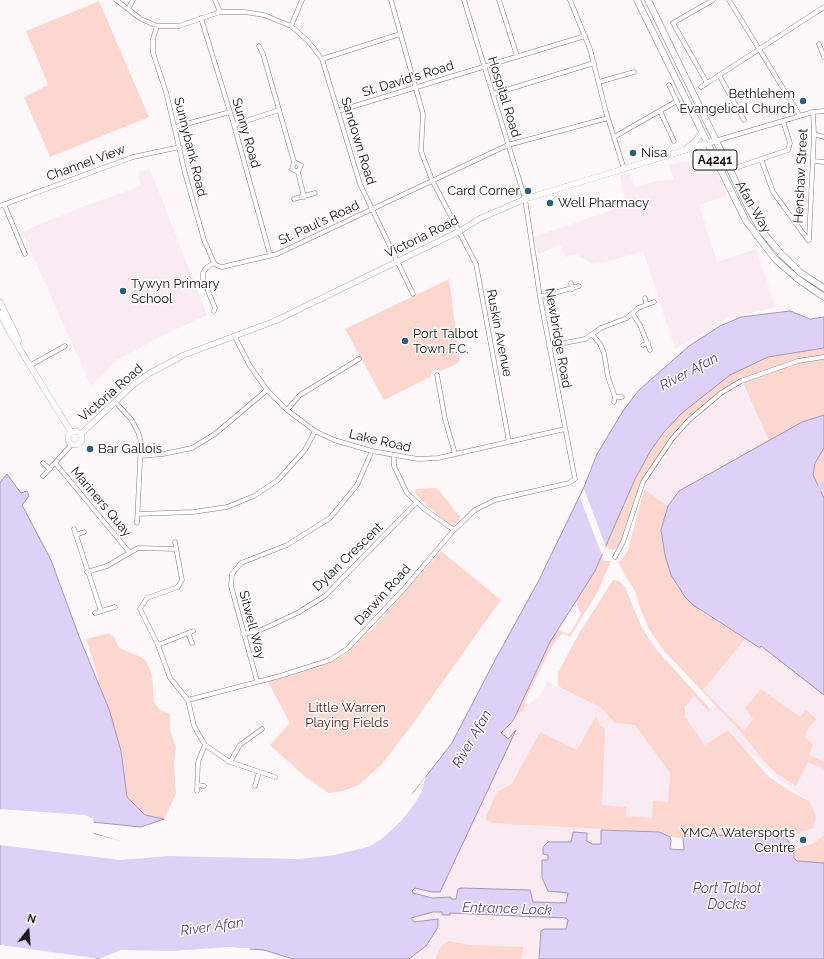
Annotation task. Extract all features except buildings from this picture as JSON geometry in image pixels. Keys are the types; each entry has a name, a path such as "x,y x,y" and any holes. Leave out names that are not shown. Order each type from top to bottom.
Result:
{"main road":[{"name":"Afan Way","path":"637,0 746,221 763,246 775,259 798,280 824,297"},
{"name":"Afan Way","path":"648,0 749,209 770,242 801,273 824,288"}],"street":[{"path":"116,0 141,19 157,26"},
{"path":"128,8 133,0"},
{"path":"215,0 220,12"},
{"path":"291,26 302,0"},
{"name":"Ruskin Avenue","path":"391,0 423,114 421,151 432,180 476,264 509,442"},
{"name":"Hospital Road","path":"464,0 524,199"},
{"path":"499,0 517,56"},
{"path":"570,0 585,36 594,63 608,118 624,169"},
{"path":"706,83 674,23 713,0"},
{"path":"729,0 800,116"},
{"path":"701,87 824,7"},
{"name":"Sandown Road","path":"157,26 179,26 220,12 245,12 264,14 291,26 308,41 322,59 357,178 371,210 413,294"},
{"name":"Sunny Road","path":"201,18 234,125 270,255"},
{"name":"Sunnybank Road","path":"157,26 153,39 153,53 166,92 185,173 204,240 214,263"},
{"path":"322,59 400,34"},
{"name":"St. David's Road","path":"338,111 585,36"},
{"path":"819,44 824,57"},
{"path":"259,46 263,54 294,162 292,168 298,172"},
{"path":"263,54 269,52"},
{"path":"493,94 594,63"},
{"path":"598,82 634,72"},
{"path":"719,75 744,120"},
{"path":"669,85 681,110"},
{"path":"614,137 676,101"},
{"path":"234,125 278,110"},
{"path":"660,111 674,141"},
{"path":"175,127 230,112"},
{"name":"Victoria Road","path":"81,434 134,384 168,363 184,355 275,321 460,231 479,219 524,199 813,112 824,112"},
{"name":"Henshaw Street","path":"761,159 773,192 809,240 814,134 813,112"},
{"name":"St. Paul's Road","path":"214,263 222,267 277,254 508,144 608,118"},
{"path":"735,168 788,150 790,143 783,121"},
{"path":"685,150 695,142 702,132"},
{"path":"814,134 824,137"},
{"name":"Channel View","path":"2,205 133,157 180,147"},
{"path":"813,161 824,162"},
{"path":"294,162 301,165 298,172 304,197"},
{"path":"294,199 315,193"},
{"name":"Newbridge Road","path":"524,199 540,297 575,479"},
{"path":"2,205 25,254"},
{"path":"214,263 206,268 203,273 203,280 215,308 214,311"},
{"path":"571,282 572,289"},
{"path":"540,297 579,286"},
{"path":"645,298 646,304"},
{"path":"0,302 24,353"},
{"path":"549,346 585,339 601,328 627,318 638,308 654,302"},
{"path":"0,313 71,432"},
{"path":"633,314 640,325 650,350"},
{"path":"592,334 600,344 604,353 608,377 615,397 614,402"},
{"name":"Lake Road","path":"235,337 250,366 268,390 287,410 315,431 334,440 372,451 394,457 418,459 455,454 565,429"},
{"path":"642,345 648,343"},
{"path":"31,365 65,346"},
{"path":"615,557 623,542 643,482 672,439 688,421 721,393 741,381 770,369 798,361 824,357"},
{"path":"287,410 300,395 359,359"},
{"path":"437,375 445,418 455,454"},
{"path":"141,456 164,454 192,448 215,434 268,390"},
{"path":"615,397 622,397"},
{"path":"115,402 131,419 138,432 141,456 137,523"},
{"name":"Victoria Road","path":"75,430 81,434 82,441 76,445 72,444 69,436 71,432 75,430"},
{"path":"138,514 192,512 227,507 254,496 278,480 306,450 315,431"},
{"name":"Victoria Road","path":"44,476 72,444"},
{"name":"Sitwell Way","path":"257,681 231,586 232,574 241,563 287,545 330,518 357,485 372,451"},
{"path":"394,457 394,466 407,493 416,503 454,530"},
{"path":"43,463 50,469"},
{"name":"Mariners Quay","path":"56,464 130,552"},
{"name":"Darwin Road","path":"188,700 280,676 330,660 347,649 403,590 454,530 475,510 495,500 569,483 575,479"},
{"name":"Dylan Crescent","path":"243,634 258,631 272,625 299,612 325,596 416,503"},
{"path":"74,529 101,611"},
{"path":"76,535 84,532"},
{"path":"175,542 182,580 178,586 147,598 140,609 158,645 170,678 188,700 194,726 205,745 230,762 275,777"},
{"name":"Mariners Quay","path":"87,572 107,566 138,548 176,549"},
{"path":"95,613 115,607"},
{"path":"158,645 193,631"},
{"path":"188,633 192,643"},
{"path":"251,728 254,733"},
{"path":"230,762 240,745 254,733 262,729"},
{"path":"197,791 198,762 205,745"},
{"path":"255,786 259,772"},
{"path":"198,785 204,786"}],"shaded area":[{"path":"707,156 720,178 727,196 699,205 717,262 756,249 776,307 727,319 675,349 643,251 604,263 592,264 575,254 566,257 560,245 538,254 534,237 626,205 620,176 630,173 635,188 654,181 674,180 669,165"},
{"name":"Tywyn Primary School","path":"150,169 207,315 118,359 91,386 22,232 79,208 141,186 138,176 140,171"},
{"path":"741,381 768,439 679,491 668,506 644,489 655,468 660,465 666,456 665,452 686,427 714,402 713,399"},
{"path":"745,639 760,648 761,646 824,694 824,863 799,862 794,849 786,838 811,829 816,818 811,803 774,776 745,749 728,730 683,761 686,704 694,696 700,697 710,709 714,705 703,690"},
{"path":"547,682 600,707 615,723 635,725 670,773 667,831 601,830 601,844 589,843 587,833 573,833 571,842 548,842 548,860 542,860 548,891 568,893 566,904 533,902 530,890 461,888 458,889 456,899 451,899 451,897 432,898 413,893 413,889 461,847 515,732 507,740 501,734 533,700 538,699"},
{"path":"433,912 442,912 443,915 450,915 450,913 565,917 568,920 567,927 564,930 548,929 540,933 539,959 409,959 426,946 433,919 414,922 412,917"}],"green space":[{"path":"99,1 149,117 50,157 24,97 48,85 26,31"},
{"name":"Port Talbot Town F.C.","path":"449,279 460,360 458,363 441,371 436,369 432,372 430,377 384,400 345,329"},
{"path":"824,348 824,584 740,456 768,439 742,381 721,393 688,421 643,482 623,542 614,550 611,550 605,546 601,556 604,561 611,561 597,593 570,637 562,633 552,646 524,703 528,705 501,733 508,739 516,730 440,892 413,888 600,488 739,350 807,350","holes":["575,600 581,614 571,632 567,634 559,630"]},
{"path":"437,488 461,518 455,524 450,524 426,505 414,492 416,489"},
{"path":"644,489 668,506 661,530 665,555 676,584 685,597 701,611 745,639 703,690 744,731 753,719 745,708 761,689 800,717 806,710 816,719 807,730 805,737 813,745 809,755 824,762 824,769 808,762 796,786 777,774 766,763 739,730 664,651 649,629 635,591 618,561 622,560 628,550"},
{"name":"Little Warren Playing Fields","path":"441,551 501,600 409,729 382,764 359,785 343,791 328,793 303,775 270,745 290,723 268,682 290,676 344,655 373,628"},
{"path":"613,580 619,581 625,587 642,628 656,649 710,709 709,711 694,696 685,707 685,717 705,745 728,730 769,777 790,791 809,801 816,818 813,828 786,838 688,834 684,835 683,838 670,837 659,832 492,823 486,820 486,816 497,792 512,784 540,732 577,750 596,716 600,725 605,729 602,805 626,807 626,816 652,818 653,801 668,802 670,773 635,725 615,723 600,707 561,688 558,685 558,673 562,665 580,632"},
{"path":"109,633 115,638 119,648 141,657 147,662 152,675 154,702 159,709 170,714 170,729 176,748 174,763 176,794 164,819 145,815 133,807 127,797 121,751 86,639"},
{"path":"824,835 824,863 801,862 795,860 794,849 813,844"},
{"path":"449,941 470,945 523,947 522,959 435,959 442,945"}],"water":[{"path":"790,311 810,319 824,317 824,348 768,357 730,375 682,413 664,432 651,450 635,479 595,571 550,642 513,721 501,733 508,739 516,730 440,892 432,892 415,888 412,891 413,893 432,898 451,897 451,899 456,899 458,889 461,888 530,890 533,902 566,903 568,893 548,891 542,878 542,860 548,860 548,855 543,854 543,847 548,842 571,842 573,832 587,833 587,841 592,844 601,844 601,830 659,832 670,837 670,849 684,850 683,837 686,834 786,838 794,849 794,858 797,861 824,863 824,959 539,959 541,931 544,929 566,929 568,920 566,918 450,913 450,915 442,915 442,912 433,912 411,918 414,922 438,919 438,927 426,946 409,959 293,959 264,950 239,948 187,953 116,952 107,959 0,959 0,482 7,474 21,493 27,491 29,496 22,505 51,560 80,639 109,709 121,751 127,797 145,815 164,819 141,827 62,819 83,830 141,848 280,853 309,852 343,845 376,829 405,803 452,743 538,582 584,487 597,454 623,411 638,391 689,346 720,326 741,317"},
{"path":"824,415 824,448 815,463 813,475 824,498 824,695 761,646 760,648 693,605 685,597 671,575 665,555 661,530 668,506 679,491 802,422"}],"pier":[{"path":"584,489 606,547 602,555 580,498"},
{"path":"426,776 421,793 415,803 402,820 384,837 371,846 335,855 299,859 169,856 120,860 0,845 0,809 85,815 93,819 94,824 67,821 93,832 94,834 141,846 159,845 280,851 309,850 343,843 375,828 414,792"},
{"path":"0,945 87,957 99,959 0,959"},
{"path":"229,947 251,948 247,950 167,957 116,954 110,959 99,959 120,950 172,951"}],"waterway":[{"path":"819,489 824,483"}],"place":[{"name":"Bethlehem Evangelical Church","path":"803,101"},
{"name":"Nisa","path":"633,153"},
{"name":"Card Corner","path":"528,191"},
{"name":"Well Pharmacy","path":"550,203"},
{"name":"Tywyn Primary School","path":"123,291"},
{"name":"Port Talbot Town F.C.","path":"405,341"},
{"name":"Bar Gallois","path":"90,449"},
{"name":"YMCA Watersports Centre","path":"803,840"}],"water label":[{"name":"River Afan","path":"689,372"},
{"name":"River Afan","path":"472,739"},
{"name":"Port Talbot Docks","path":"727,898"},
{"name":"Entrance Lock","path":"507,909"},
{"name":"River Afan","path":"212,927"}]}
